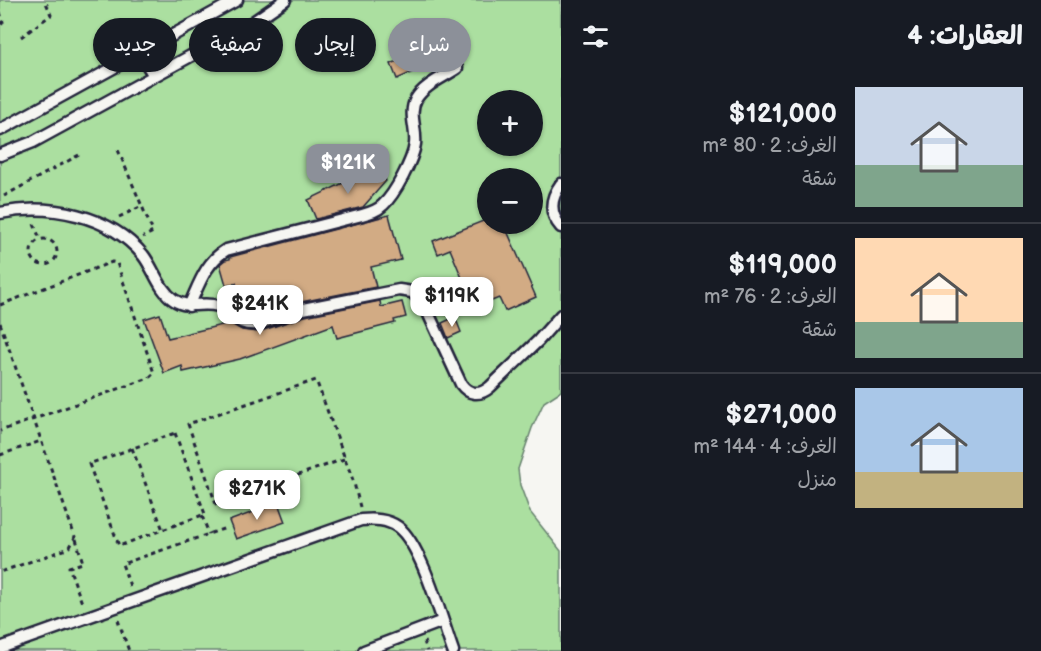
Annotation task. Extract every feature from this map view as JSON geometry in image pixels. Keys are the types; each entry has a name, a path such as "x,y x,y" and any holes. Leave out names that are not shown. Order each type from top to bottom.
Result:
{"lane":[{"path":"177,33 237,0"},
{"path":"0,155 33,142 253,22 285,0"},
{"path":"0,130 105,72"},
{"path":"152,72 154,76"},
{"path":"189,306 210,262 226,250 362,215 377,210 383,205 390,197 413,154 416,137 412,112 417,97 451,72"},
{"path":"561,184 555,192 552,209 561,227"},
{"path":"0,213 27,209 53,211 102,225 127,238 145,258 167,294 181,304 218,306 224,308 234,318 250,325 313,307 399,290 412,292 424,304 461,384 464,389 473,394 485,392 538,341 561,315"},
{"path":"0,648 361,520 385,521 396,526 412,543 453,651"},
{"path":"364,651 442,621"}],"path":[{"path":"21,37 51,15 45,0"},
{"path":"0,12 3,22 0,27"},
{"path":"118,150 153,232 138,238 127,238"},
{"path":"0,199 79,155"},
{"path":"102,225 142,207"},
{"path":"45,239 54,243 57,251 54,260 46,265 37,262 32,255 36,242 45,239"},
{"path":"0,305 112,262 117,263 154,369 153,376 149,378 0,431"},
{"path":"0,323 83,562 69,567 82,605"},
{"path":"344,459 216,504 188,424 316,380 358,495 361,520"},
{"path":"175,433 205,514 202,516 119,546 89,464 175,433"},
{"path":"0,455 41,440"},
{"path":"132,448 163,530"},
{"path":"202,516 209,534"},
{"path":"136,599 122,564 226,528"},
{"path":"0,572 64,550 70,547 75,537"},
{"path":"114,607 129,651"}],"green space":[{"path":"0,0 561,0 561,391 544,402 518,469 520,485 530,512 561,551 561,651 0,651"}],"building":[{"path":"394,72 413,72 397,79"},
{"path":"378,166 386,181 363,207 316,219 308,200"},
{"path":"389,215 401,260 371,267 376,287 301,302 251,317 245,315 236,283 226,285 220,264 230,257"},
{"path":"477,223 477,234 508,234 536,297 505,311 499,298 465,312 457,293 467,290 450,249 438,254 433,241"},
{"path":"380,301 381,307 402,302 406,317 394,320 395,323 337,338 333,325 240,359 183,372 182,366 164,373 144,319 160,314 168,338 230,323 242,330 258,332 305,316"},
{"path":"455,317 461,332 448,338 442,323"},
{"path":"278,503 285,522 236,539 229,521"}]}
